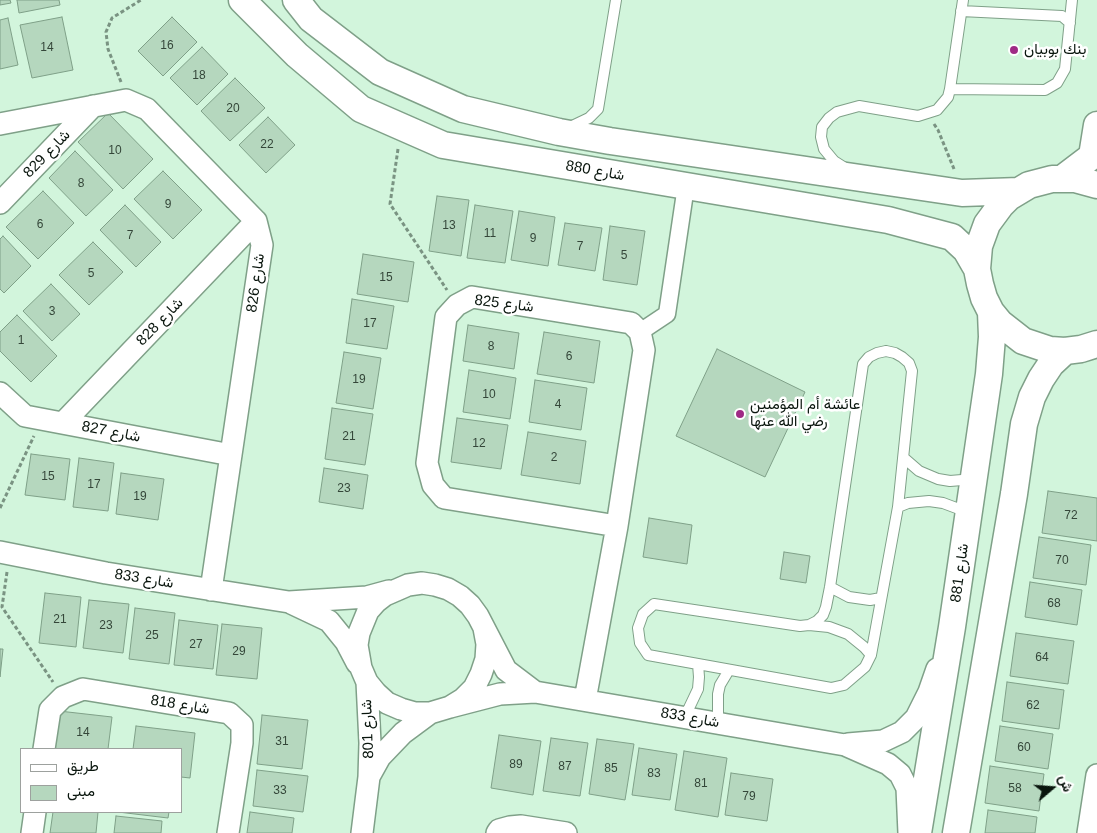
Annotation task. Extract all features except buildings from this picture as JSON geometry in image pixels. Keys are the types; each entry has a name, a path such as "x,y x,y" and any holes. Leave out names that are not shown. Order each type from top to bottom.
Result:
{"street":[{"name":"شارع 880","path":"242,0 296,55 361,110 443,145 888,220 952,237 966,250 977,269"},
{"path":"296,0 311,19 380,72 463,109 559,132 610,141 866,179 962,193 1019,191"},
{"path":"0,124 126,100 147,110 256,221"},
{"name":"شارع 829","path":"0,203 93,106"},
{"path":"1063,178 1092,156 1097,125"},
{"path":"1097,185 1063,178 1040,181 1019,191 1001,205 987,224 979,246 977,269 982,291 991,312 1000,323 1023,341 1050,350 1065,351 1097,344"},
{"path":"585,700 616,526 644,350 640,332 667,314 686,186"},
{"name":"شارع 828","path":"63,423 256,221"},
{"name":"شارع 826","path":"211,590 262,245 256,221"},
{"name":"شارع 825","path":"616,526 444,498 433,485 427,463 446,317 457,305 472,297 631,323 640,332"},
{"name":"شارع 881","path":"918,833 952,627 989,374 992,337 991,312"},
{"path":"956,833 1014,494 1024,424 1032,397 1041,380 1051,364 1065,351"},
{"name":"شارع 827","path":"0,393 25,416 231,455"},
{"name":"شارع 833","path":"5,553 106,574 289,602 367,597 395,589"},
{"path":"422,583 448,589 470,605 484,628 487,644 486,659 474,688 463,698 440,710 415,713 394,706 376,693 364,675 357,645 363,622 376,602 395,589 408,584 422,583"},
{"name":"شارع 833","path":"289,602 329,621 346,642 364,675"},
{"name":"شارع 833","path":"845,745 883,741 902,732 916,718 929,692 952,627"},
{"name":"شارع 833","path":"484,628 506,670 535,692"},
{"name":"شارع 801","path":"362,833 369,777 370,743 364,675"},
{"name":"شارع 818","path":"63,697 83,689 229,712 242,725 242,743 228,833"},
{"name":"شارع 833","path":"440,710 500,694 535,692 845,745 888,764 900,774 907,788 909,833"},
{"path":"44,748 50,710 63,697"},
{"name":"شارع 801","path":"369,777 380,757 403,733 440,710"},
{"path":"1091,830 1097,775"},
{"path":"32,833 35,813"},
{"path":"497,833 499,830 521,826 566,833"}],"lane":[{"path":"559,132 589,118 598,110 616,0"},
{"path":"950,89 1046,90 1057,83 1065,70 1072,0"},
{"path":"866,179 834,161 824,148 821,137 822,127 828,118 837,112 859,106 918,116 937,110 948,97 950,89 962,5 1062,16 1070,23"},
{"path":"809,625 823,615 826,607 864,364 877,353 886,351 894,353 909,363 912,371 904,458 898,507 871,655 860,671 844,686 836,688 648,656 640,643 638,628 648,608 654,604 800,626 829,626 848,634 871,655"},
{"path":"904,458 919,471 938,479 956,481 974,477"},
{"path":"898,507 929,501 956,506 969,512"},
{"path":"830,587 844,595 860,599 881,598"},
{"path":"683,717 698,689 698,664"},
{"path":"721,723 718,714 718,694 720,685 729,670"}],"path":[{"path":"126,100 116,67 108,50 106,32 112,18 141,0"},
{"path":"927,114 938,130 962,193"},
{"path":"401,127 390,204 457,305"},
{"path":"0,508 42,420"},
{"path":"5,553 2,607 63,697"}],"place":[{"name":"بنك بوبيان","path":"1014,50"},
{"name":"عائشة أم المؤمنين رضي الله عنها","path":"740,414"}]}
